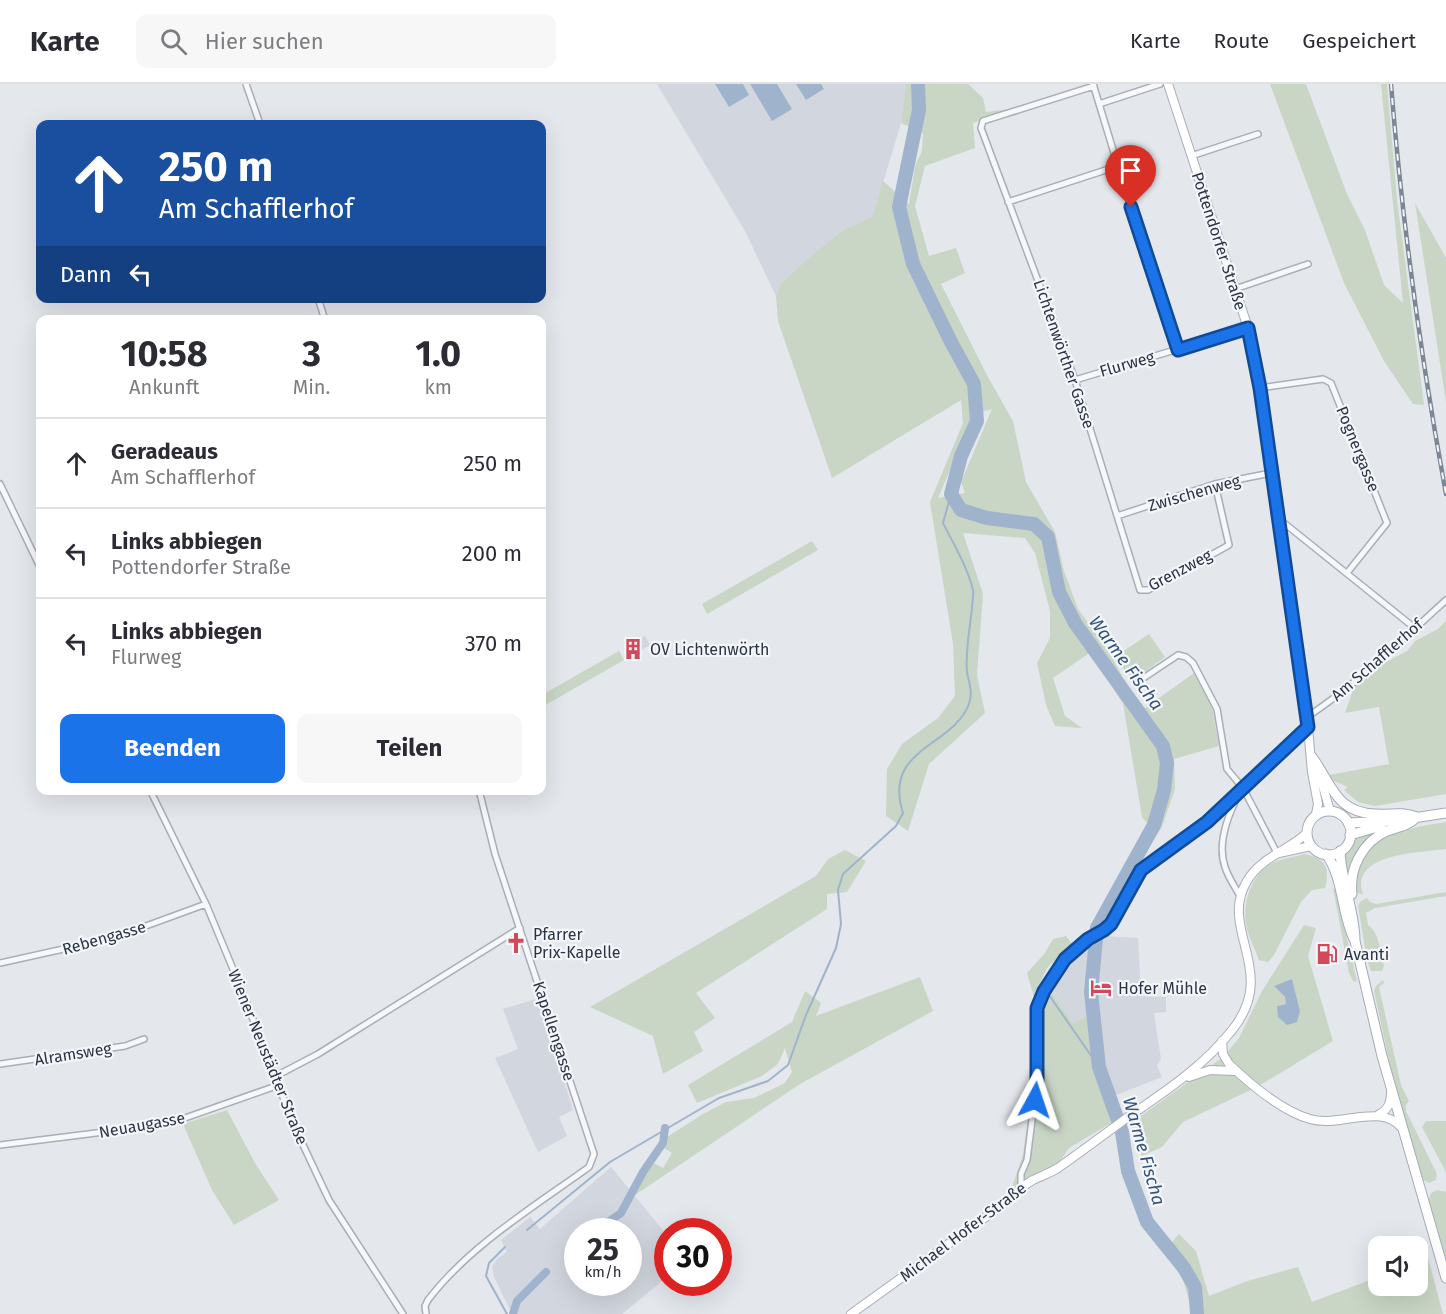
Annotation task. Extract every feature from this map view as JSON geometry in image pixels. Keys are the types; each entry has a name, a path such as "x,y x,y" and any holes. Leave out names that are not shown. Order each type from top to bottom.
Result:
{"main road":[{"name":"Pottendorfer Straße","path":"1168,84 1248,328 1260,388 1308,727 1312,772 1318,804 1316,814"},
{"name":"Pottendorfer Straße","path":"1312,757 1330,811"},
{"path":"1312,757 1322,770 1329,787 1338,799 1349,807 1365,813 1404,812 1417,817"},
{"path":"1330,811 1341,814 1348,823 1350,835 1348,842 1340,851 1326,854 1311,846 1307,833 1308,826 1316,814 1330,811"},
{"path":"1348,823 1394,821 1446,813"},
{"path":"1417,817 1407,825 1380,835 1361,853 1352,874 1353,918 1355,941 1402,1128 1446,1278"},
{"path":"1350,835 1394,821"},
{"path":"1184,1079 1222,1041 1242,1015 1252,988 1252,972 1239,912 1240,896 1246,882 1267,859 1307,833"},
{"path":"1278,853 1311,846"},
{"path":"1340,851 1341,867 1353,918"},
{"path":"1326,854 1332,864 1347,923 1355,941"},
{"path":"1222,1041 1226,1060 1287,1109 1311,1119 1339,1121 1378,1115 1395,1120 1402,1128"},
{"path":"1184,1079 1210,1070 1237,1071"},
{"name":"Michael Hofer-Straße","path":"851,1314 1001,1206 1021,1188 1055,1170 1184,1079"},
{"path":"1378,1115 1389,1106 1392,1088"}],"street":[{"path":"246,84 259,120"},
{"path":"1099,104 1160,84"},
{"path":"1094,85 1178,350"},
{"name":"Lichtenwörther Gasse","path":"1094,85 983,121 981,128 1075,380 1140,590"},
{"path":"1191,156 1258,134"},
{"path":"1008,202 1118,166"},
{"path":"1234,289 1308,264"},
{"name":"Flurweg","path":"1075,380 1248,328"},
{"name":"Pognergasse","path":"1260,388 1323,380 1331,383 1387,523 1347,573"},
{"name":"Zwischenweg","path":"1117,516 1215,484 1271,473"},
{"path":"0,484 36,559"},
{"name":"Grenzweg","path":"1140,590 1148,590 1229,545 1215,484"},
{"path":"1279,523 1284,523 1416,629"},
{"name":"Am Schafflerhof","path":"1306,717 1317,711 1416,629 1446,600"},
{"path":"1144,677 1178,655 1186,657 1193,663 1217,709 1227,769 1243,788 1278,853"},
{"path":"1021,1188 1021,1174 1027,1160 1037,1080 1037,1008 1047,984 1065,959 1088,939 1111,924 1141,870 1207,822 1308,727"},
{"path":"1240,896 1224,866 1223,846 1226,823 1243,788"},
{"name":"Wiener Neustädter Straße","path":"152,795 206,904 295,1128 329,1200 403,1314"},
{"name":"Kapellengasse","path":"426,1314 425,1306 428,1300 461,1265 496,1234 589,1167 594,1154 495,854 480,795"},
{"name":"Rebengasse","path":"0,963 113,938 206,904"},
{"path":"276,1076 318,1054 520,928"},
{"name":"Alramsweg","path":"0,1064 125,1046 144,1039"},
{"name":"Neuaugasse","path":"0,1145 168,1124 279,1085"}],"shaded area":[{"path":"657,84 906,84 901,123 873,216 843,230 814,253 781,283 776,296 745,231"},
{"path":"645,636 650,645 629,657 624,648"},
{"path":"1103,936 1138,938 1141,996 1166,997 1166,1012 1154,1013 1161,1059 1157,1065 1162,1077 1114,1096 1104,1066 1096,1010 1089,1010 1088,1016 1073,1023 1050,990 1066,962 1089,942"},
{"path":"539,998 573,1110 559,1117 567,1136 538,1152 495,1058 518,1049 503,1009"},
{"path":"611,1167 654,1219 654,1288 622,1314 512,1314 494,1277 492,1267 497,1259 507,1252 501,1240 530,1217 540,1229"}],"green space":[{"path":"906,84 968,84 983,98 986,112 1010,109 973,123 975,148 925,166 915,206 929,256 956,248 965,273 941,284 1013,421 1026,482 1055,532 1064,571 1078,609 1108,650 1127,685 1145,708 1194,673 1212,708 1219,746 1174,759 1175,789 1162,827 1154,839 1148,824 1142,817 1123,704 1091,652 1053,678 1065,716 1082,728 1055,726 1046,705 1037,663 1050,638 1050,611 1035,553 1025,538 963,533 983,594 977,675 985,713 929,764 908,831 886,816 887,769 902,744 938,718 955,696 953,644 930,502 963,423 961,400 832,478 778,321 776,296 781,283 814,253 843,230 873,216 883,181 909,204 915,166 922,151 923,133 901,123","holes":["992,409 961,482 965,493 938,498 974,414"]},
{"path":"1270,84 1306,84 1347,194 1365,230 1384,285 1403,303 1381,84 1387,84 1397,200 1424,405 1413,404 1384,361 1344,283"},
{"path":"1415,203 1446,258 1446,402"},
{"path":"812,541 818,550 707,614 702,604"},
{"path":"1446,621 1446,794 1375,806 1358,802 1344,790 1348,787 1327,778 1329,775 1389,764 1379,707 1345,713 1354,687 1384,663 1407,651 1415,641 1438,629"},
{"path":"1149,634 1165,657 1134,680 1113,658"},
{"path":"619,651 624,660 546,705 546,693"},
{"path":"1446,822 1446,849 1404,854 1376,863 1366,871 1361,881 1363,895 1356,892 1357,873 1362,858 1371,847 1398,832"},
{"path":"1369,832 1372,837 1351,864 1349,873 1345,873 1348,847 1355,839"},
{"path":"845,850 866,861 847,892 827,894 827,909 696,993 715,1018 694,1032 703,1051 663,1074 653,1036 590,1007 816,876 828,859"},
{"path":"1305,854 1318,858 1325,865 1327,875 1325,888 1312,890 1301,902 1274,955 1268,962 1259,960 1250,938 1245,915 1251,887 1261,871 1269,865"},
{"path":"1333,888 1357,981 1355,982 1349,973"},
{"path":"1446,892 1446,896 1375,908 1366,913 1368,925 1375,933 1381,949 1384,966 1382,971 1371,971 1358,906 1361,901 1367,898 1376,904"},
{"path":"1304,925 1316,928 1308,956 1333,1041 1257,1087 1183,1122 1162,1147 1142,1156 1131,1123 1223,1057 1239,1038 1262,991","holes":["1292,980 1300,1011 1277,1006 1286,1004 1286,998 1274,986"]},
{"path":"1066,936 1072,944 1047,968 1038,987 1050,990 1073,1023 1088,1016 1097,1069 1111,1123 1069,1148 1060,1161 1034,1178 1012,1187 1023,1155 1033,1078 1034,997 1027,973 1045,953 1053,939"},
{"path":"920,977 933,1011 800,1084 635,1195 633,1193 652,1162 663,1168 672,1153 662,1147 667,1137 726,1102 754,1098 785,1083 792,1072 785,1048 778,1064 762,1076 697,1103 688,1085 792,1022 805,991 821,1003 816,1016"},
{"path":"1383,980 1384,983 1379,987 1401,1085 1409,1101 1406,1111 1437,1174 1436,1180 1429,1183 1422,1179 1393,1079 1374,991"},
{"path":"227,1110 255,1163 279,1200 234,1225 212,1190 183,1124"},
{"path":"1426,1121 1446,1121 1446,1172 1422,1127"},
{"path":"1438,1190 1446,1192 1446,1263 1428,1201 1431,1193"},
{"path":"1179,1234 1196,1251 1209,1296 1247,1281 1298,1267 1312,1302 1368,1281 1368,1296 1428,1296 1428,1258 1443,1314 1193,1314 1181,1273 1163,1252"}],"water":[{"path":"715,84 743,84 749,95 729,107"},
{"path":"750,84 777,84 792,109 772,121"},
{"path":"796,84 821,84 824,89 806,100"},
{"path":"1292,979 1300,1011 1297,1022 1287,1025 1278,1017 1277,1006 1286,1004 1285,997 1274,986"}],"waterway":[{"name":"Warme Fischa","path":"918,84 919,110 899,207 913,264 974,384 977,421 961,456 951,494 961,510 987,518 1034,524 1048,537 1059,592 1075,623 1163,746 1167,763 1164,790 1154,825 1097,928 1091,992 1099,1067 1122,1132 1128,1171 1147,1222 1184,1268 1195,1287 1197,1314"},
{"path":"527,1230 610,1162 719,1098 768,1081 788,1065 806,1015 836,948 841,924 838,890 843,874 896,826 903,813 899,791 902,775 910,761 949,730 961,718 969,704 971,691 967,657 973,592 964,564 943,523 951,494"},
{"path":"1097,928 1080,938 1065,952 1042,985 1099,1067"},
{"path":"614,1218 621,1213 643,1172 663,1143 665,1128"},
{"path":"505,1247 489,1263 486,1276 507,1314"},
{"path":"513,1314 517,1301 546,1272"}],"railway":[{"path":"1391,84 1413,290 1446,494"}],"place":[{"name":"OV Lichtenwörth","path":"633,649"},
{"name":"Pfarrer Prix-Kapelle","path":"516,943"},
{"name":"Avanti","path":"1327,954"},
{"name":"Hofer Mühle","path":"1101,988"}],"route":[{"path":"1035,1100 1037,1008 1047,984 1065,959 1088,939 1111,924 1141,870 1207,822 1308,727 1260,388 1248,328 1178,350 1131,207"}]}
